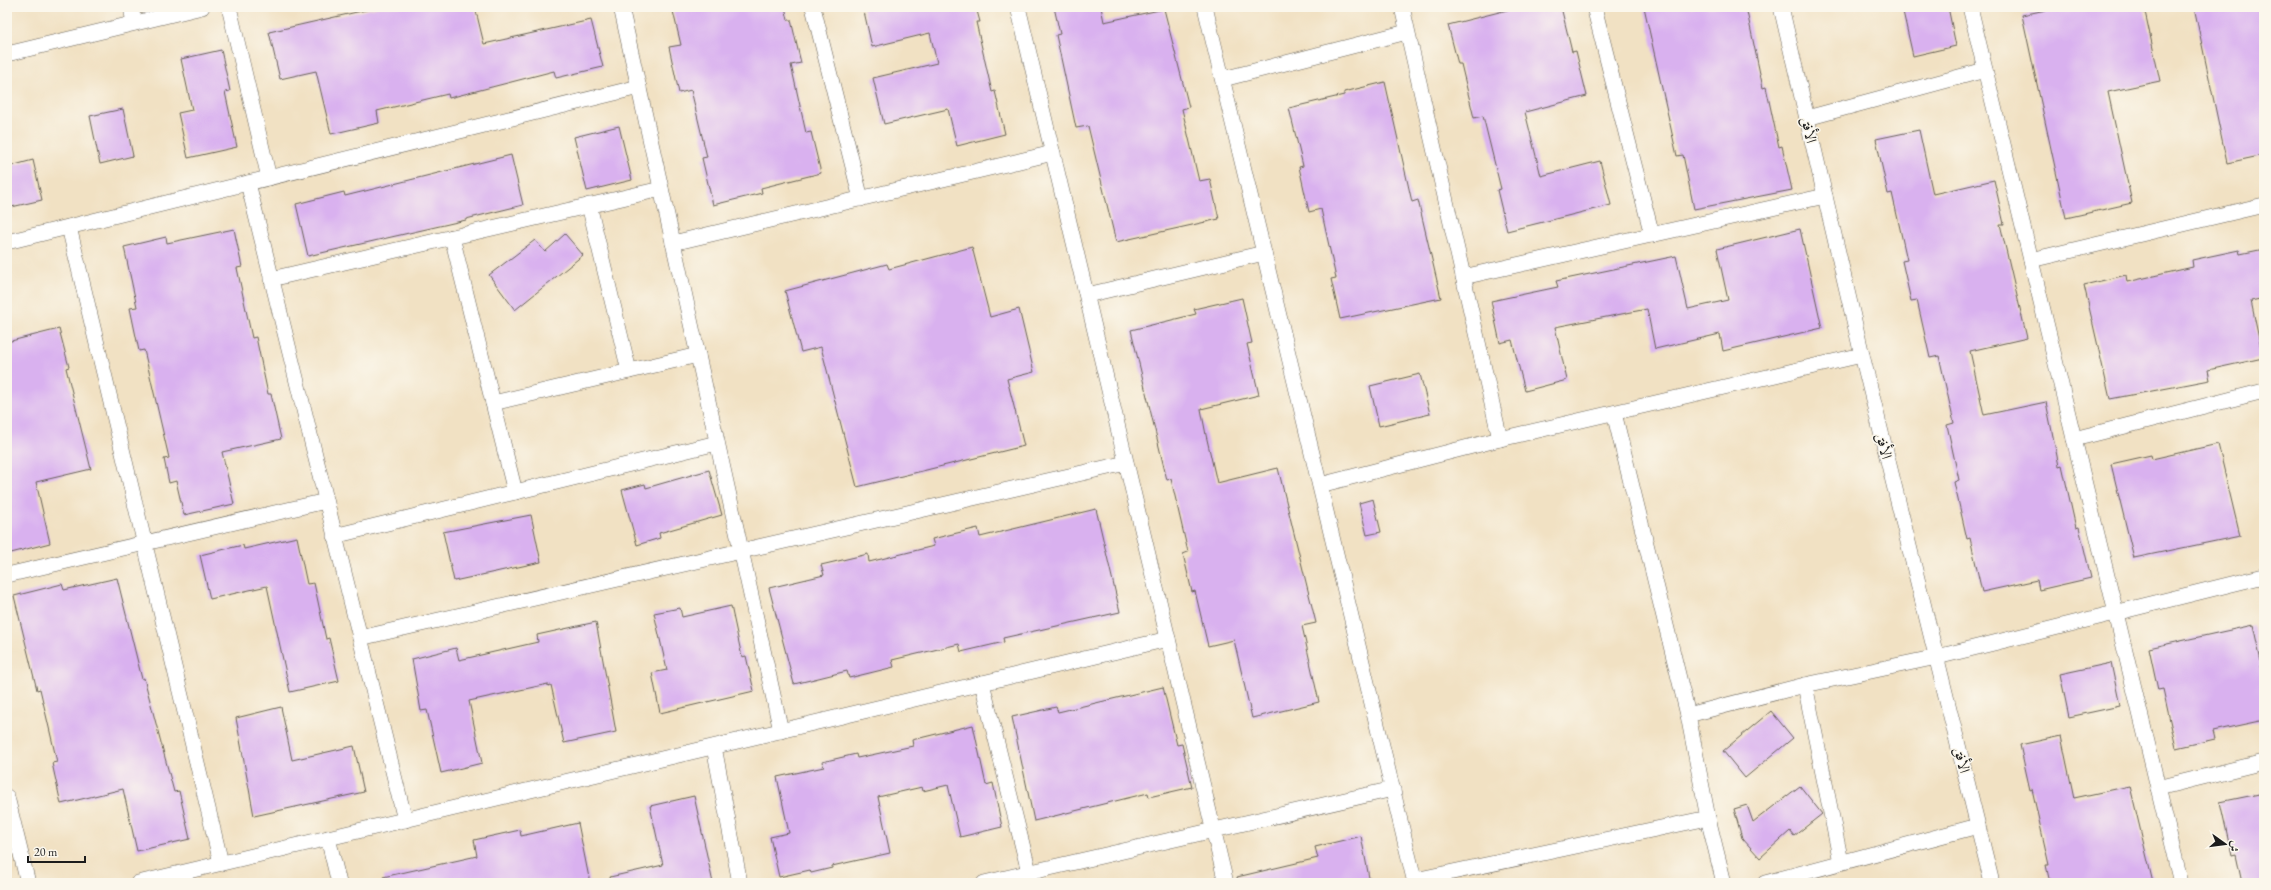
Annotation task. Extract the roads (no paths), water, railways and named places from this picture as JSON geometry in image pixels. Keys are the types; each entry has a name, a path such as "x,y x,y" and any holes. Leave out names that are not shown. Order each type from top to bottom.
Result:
{"street":[{"path":"131,7 134,23"},
{"path":"7,54 202,7"},
{"path":"229,7 270,178"},
{"path":"621,7 781,731"},
{"path":"813,7 861,199"},
{"path":"1018,7 1226,883"},
{"path":"1205,7 1415,882 1708,818"},
{"path":"1402,7 1500,439"},
{"path":"1594,7 1652,235"},
{"name":"الأفق","path":"1781,7 1862,355 1992,883"},
{"path":"1970,7 2181,883"},
{"path":"1223,79 1408,32"},
{"path":"1807,118 1985,70"},
{"path":"7,242 639,87"},
{"path":"674,243 1053,153"},
{"path":"248,183 405,820"},
{"path":"271,278 661,189"},
{"path":"1463,277 1824,196"},
{"path":"590,205 629,371"},
{"path":"2031,260 2264,205"},
{"path":"69,227 221,863"},
{"path":"452,237 516,492"},
{"path":"1086,295 1264,253"},
{"path":"494,403 698,355"},
{"path":"1320,485 1500,439 1862,355"},
{"path":"2074,438 2264,391"},
{"path":"1614,413 1688,715 1708,818 1724,883"},
{"path":"334,536 717,443"},
{"path":"360,638 1126,463"},
{"path":"7,575 326,501"},
{"path":"1688,715 1805,685 1937,657 2264,576"},
{"path":"138,883 1168,639"},
{"path":"982,683 1029,872"},
{"path":"1805,685 1841,862"},
{"path":"714,747 740,883"},
{"path":"2158,788 2264,762"},
{"path":"984,883 1392,788"},
{"path":"7,797 28,883"},
{"path":"1765,883 1978,826"},
{"path":"328,838 339,883"}]}
